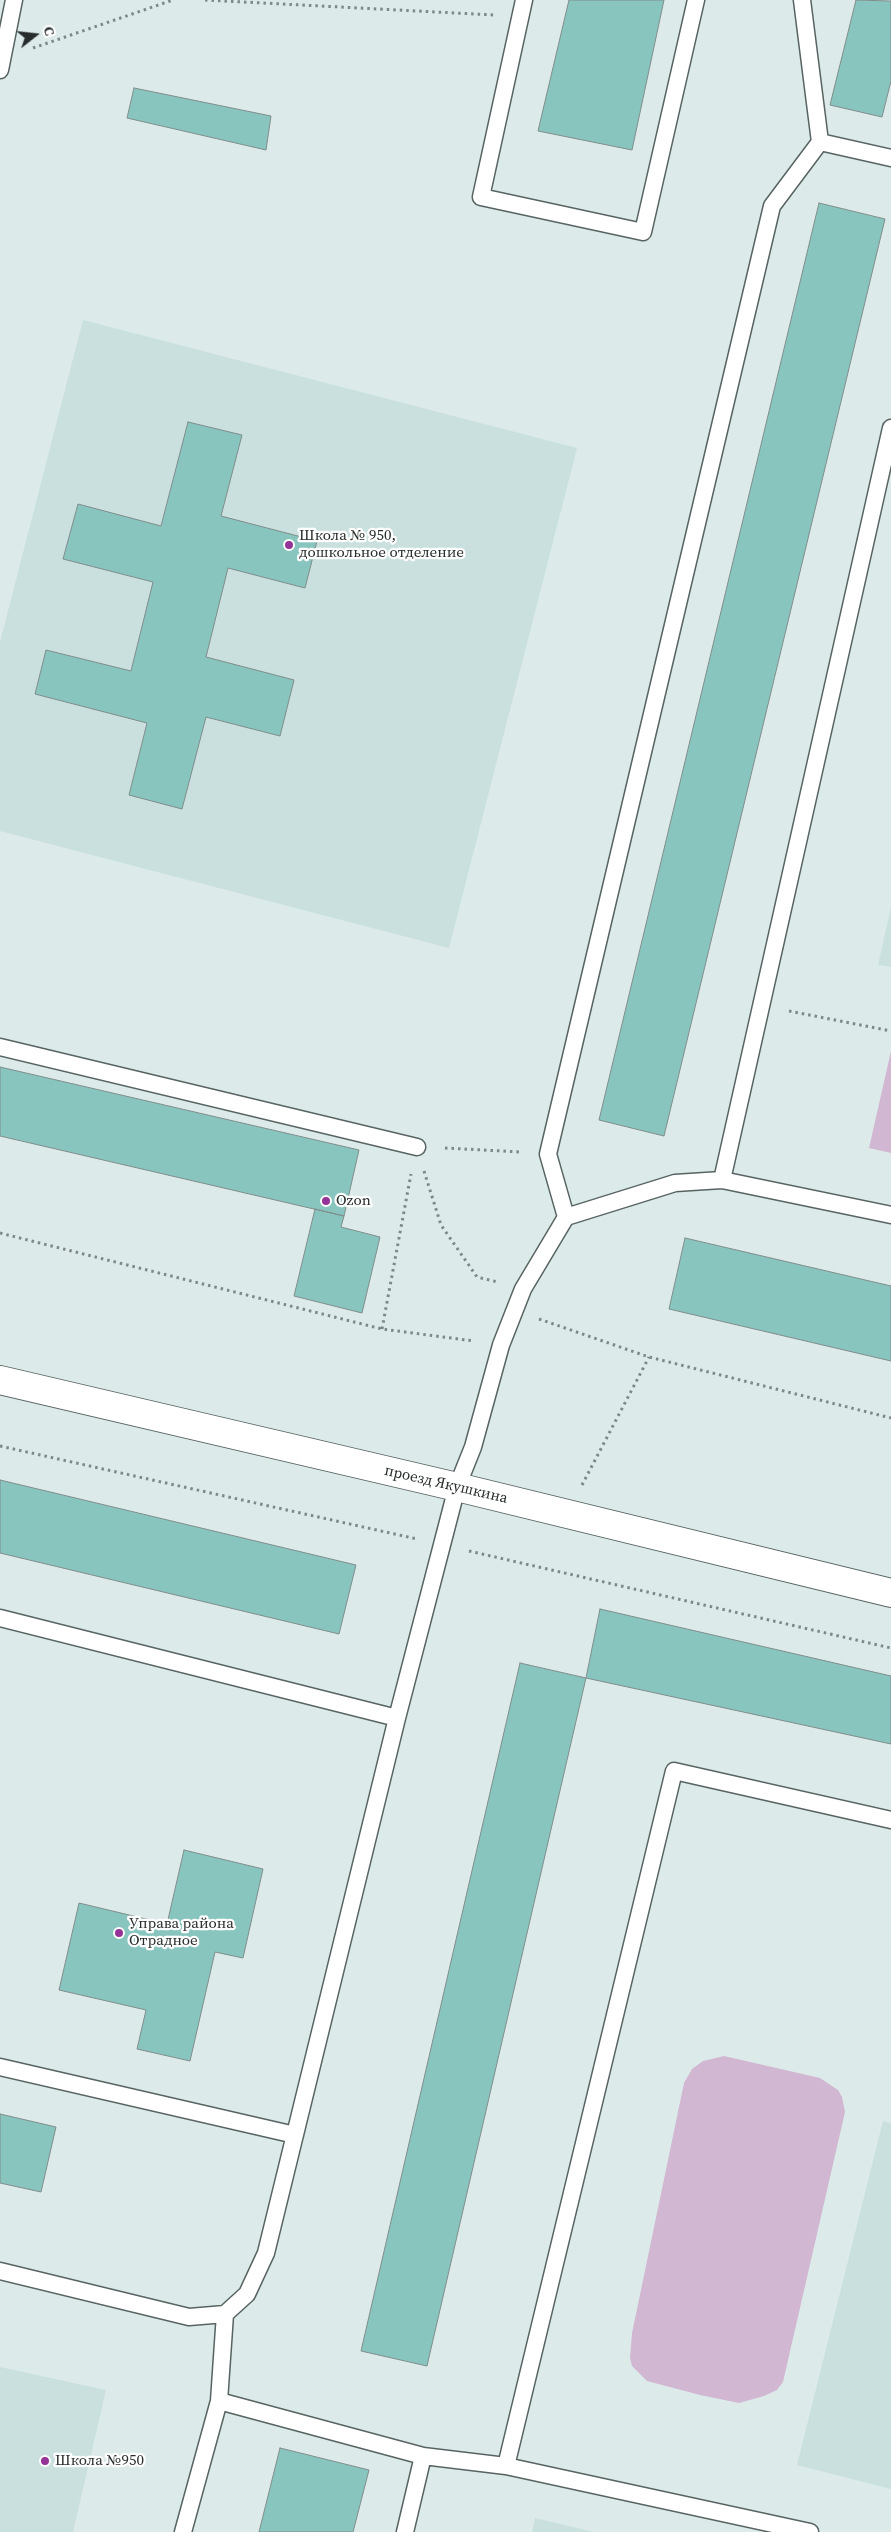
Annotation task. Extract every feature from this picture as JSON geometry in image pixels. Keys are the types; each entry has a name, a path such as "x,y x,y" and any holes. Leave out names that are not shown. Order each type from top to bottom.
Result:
{"street":[{"name":"проезд Якушкина","path":"0,1380 457,1487 891,1593"}],"lane":[{"path":"1,64 14,0"},
{"path":"524,0 481,197 643,232 696,0"},
{"path":"566,1217 548,1154 772,206 820,142 802,0"},
{"path":"820,142 891,158"},
{"path":"722,1180 891,428"},
{"path":"0,1046 417,1147"},
{"path":"0,2271 189,2317 226,2314 248,2294 266,2253 396,1718 457,1487 473,1446 501,1345 523,1289 566,1217 675,1184 722,1180 891,1215"},
{"path":"0,1618 396,1718"},
{"path":"506,2466 674,1771 891,1820"},
{"path":"0,2067 295,2135"},
{"path":"183,2532 218,2401 226,2314"},
{"path":"218,2401 423,2456 506,2466 810,2532"},
{"path":"405,2532 423,2456"}],"path":[{"path":"1,64 173,0"},
{"path":"204,0 521,16"},
{"path":"760,1005 891,1032"},
{"path":"417,1147 548,1154"},
{"path":"417,1147 441,1225 477,1277 523,1289"},
{"path":"382,1329 417,1147"},
{"path":"0,1233 382,1329 501,1345"},
{"path":"515,1311 649,1357 891,1418"},
{"path":"567,1514 649,1357"}],"shaded area":[{"name":"Школа № 950, дошкольное отделение","path":"83,320 577,448 449,948 0,831 0,642"},
{"path":"891,907 891,967 878,965"},
{"path":"891,1051 891,1153 869,1148"},
{"path":"724,2056 820,2078 838,2090 842,2097 845,2112 783,2382 777,2390 739,2403 647,2381 632,2366 630,2358 632,2333 684,2083 692,2069 703,2061"},
{"path":"883,2121 891,2123 891,2489 797,2465"},
{"name":"Школа №950","path":"0,2367 106,2390 73,2532 0,2532"},
{"path":"535,2518 594,2532 532,2532"}],"building":[{"path":"569,0 664,0 632,150 538,131"},
{"path":"856,0 891,1 891,81 882,117 830,105"},
{"path":"134,88 271,116 266,150 127,118"},
{"path":"819,203 885,219 664,1136 599,1120"},
{"path":"188,422 242,435 221,516 317,541 305,588 228,568 206,657 294,680 280,736 206,717 182,809 129,795 147,723 35,694 46,650 131,671 153,582 63,559 78,504 161,526"},
{"path":"0,1067 359,1150 344,1216 0,1136"},
{"path":"315,1209 344,1216 341,1227 380,1237 362,1313 294,1296"},
{"path":"685,1238 891,1286 891,1361 669,1309"},
{"path":"0,1480 356,1565 339,1634 0,1553"},
{"path":"600,1609 891,1676 891,1744 586,1678"},
{"path":"520,1663 586,1678 427,2366 361,2351"},
{"path":"184,1850 263,1869 243,1958 215,1952 190,2061 137,2049 146,2010 59,1990 79,1903 167,1924"},
{"path":"0,2114 56,2127 41,2192 0,2183"},
{"path":"280,2448 369,2470 353,2532 259,2532"}],"place":[{"name":"Школа № 950, дошкольное отделение","path":"289,545"},
{"name":"Ozon","path":"326,1201"},
{"name":"Управа района Отрадное","path":"119,1933"},
{"name":"Школа №950","path":"45,2461"}]}
